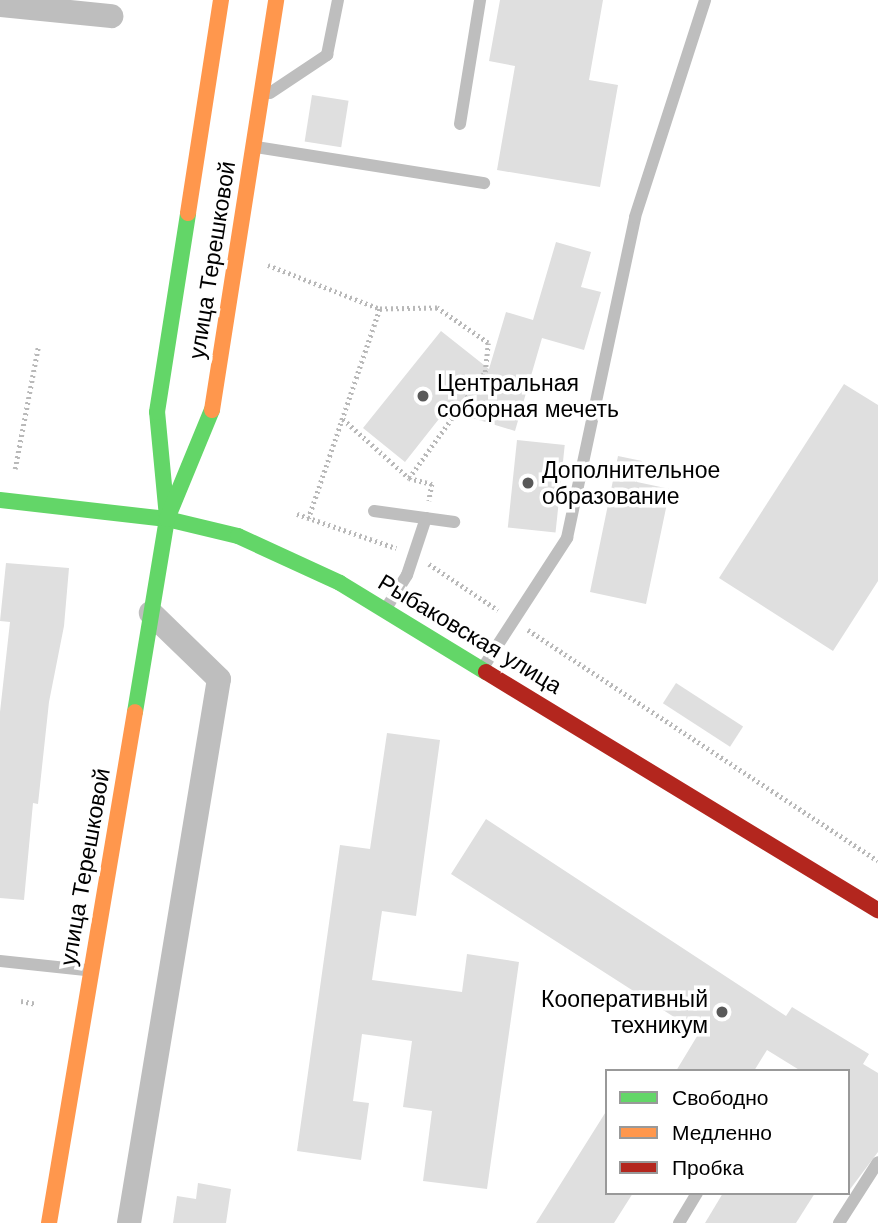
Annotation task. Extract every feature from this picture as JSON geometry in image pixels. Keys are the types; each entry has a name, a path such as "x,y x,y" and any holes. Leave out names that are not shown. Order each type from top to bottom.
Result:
{"main road":[{"name":"улица Терешковой","path":"167,519 157,412 222,0"},
{"name":"улица Терешковой","path":"49,1223 167,519 211,419 276,0"},
{"name":"Рыбаковская улица","path":"0,500 167,519 238,536 340,583 484,666 878,910"}],"street":[{"path":"0,5 111,16"},
{"path":"129,1223 219,679 151,613"}],"lane":[{"path":"259,101 327,55 338,0"},
{"path":"460,124 480,0"},
{"path":"484,666 567,538 635,217 705,0"},
{"path":"252,147 484,183"},
{"path":"374,511 454,522"},
{"path":"385,610 414,554 426,518"},
{"path":"0,961 90,970"},
{"path":"839,1223 878,1162"},
{"path":"679,1223 696,1195"}],"path":[{"path":"268,265 380,309 436,308 488,343 485,372 409,478"},
{"path":"309,518 380,309"},
{"path":"15,469 38,346"},
{"path":"343,419 409,478 432,484 426,518"},
{"path":"297,514 414,554 878,861"},
{"path":"21,1002 37,1004"}],"building":[{"path":"500,0 603,0 589,80 618,85 600,187 497,170 515,66 489,61"},
{"path":"312,95 349,101 341,147 305,141"},
{"path":"556,242 591,252 581,287 601,292 584,350 542,338 515,431 446,410 405,462 363,428 441,331 489,369 506,312 533,320"},
{"path":"844,384 878,405 878,581 833,651 719,578"},
{"name":"Дополнительное образование","path":"517,440 565,445 556,533 508,528"},
{"path":"618,456 642,461 637,482 670,489 646,604 590,592"},
{"path":"6,563 69,568 64,626 49,702 38,804 33,803 24,900 0,898 0,712 10,622 0,621"},
{"path":"676,683 743,727 730,747 663,703"},
{"path":"387,733 440,740 416,916 382,911 372,980 462,992 467,954 519,962 487,1189 423,1181 432,1111 403,1107 412,1041 362,1034 353,1101 369,1103 361,1160 297,1151 340,845 370,849"},
{"name":"Кооперативный техникум","path":"486,819 786,1016 792,1007 869,1054 863,1064 878,1073 878,1152 850,1189 850,1069 798,1069 767,1050 755,1069 677,1069 699,1033 451,874"},
{"path":"605,1113 605,1195 632,1195 614,1223 536,1223"},
{"path":"198,1183 231,1189 226,1223 173,1223 177,1196 196,1199"},
{"path":"722,1195 814,1195 796,1223 705,1223"}],"traffic: fast":[{"path":"167,517 157,412 188,213"},
{"path":"135,712 167,519 212,410"},
{"path":"0,500 167,519 238,536 340,583 486,672"}],"traffic: slow":[{"path":"188,213 221,0"},
{"path":"212,410 276,0"},
{"path":"49,1223 135,712"}],"traffic: jam":[{"path":"486,672 878,910"}],"place":[{"name":"Центральная соборная мечеть","path":"423,396"},
{"name":"Дополнительное образование","path":"528,483"},
{"name":"Кооперативный техникум","path":"722,1012"}]}
